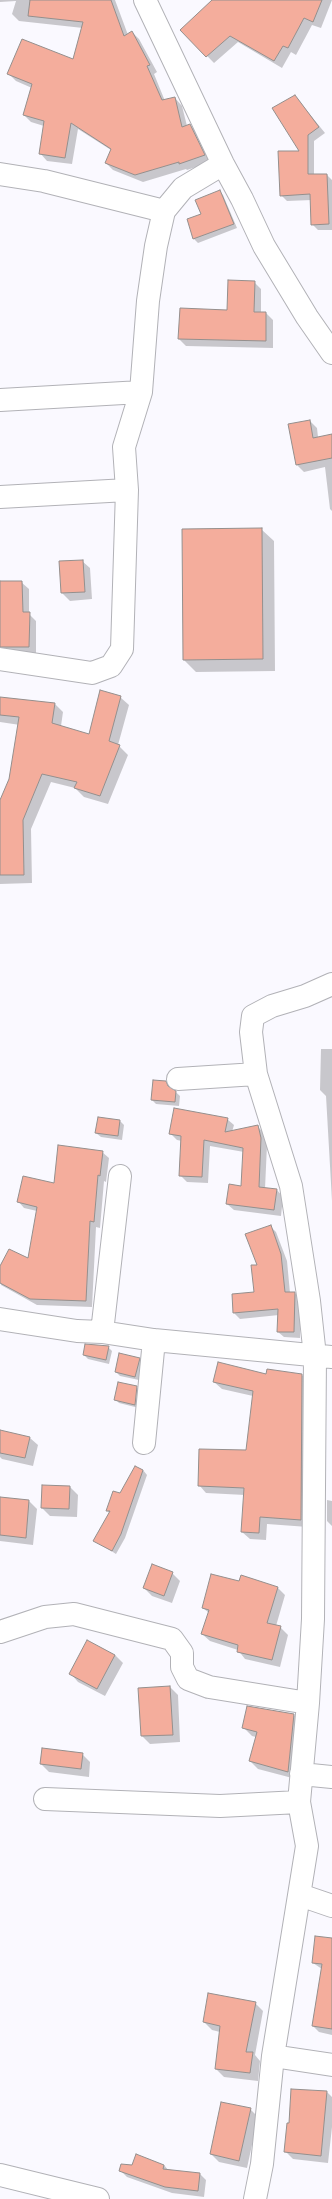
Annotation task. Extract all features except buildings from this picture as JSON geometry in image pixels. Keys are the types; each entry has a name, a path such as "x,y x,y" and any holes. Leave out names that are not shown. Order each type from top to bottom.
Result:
{"street":[{"path":"145,0 223,164 242,199 264,246 307,317 332,353"},
{"path":"0,659 92,673 111,666 122,649 127,490 124,447 141,392 148,301 156,246 164,210 183,188 223,164"},
{"path":"0,174 44,180 164,210"},
{"path":"0,400 141,392"},
{"path":"0,497 127,490"},
{"path":"255,2199 262,2164 273,2056 307,1846 299,1802 323,1560 323,1356 309,1301 291,1186 256,1074 251,1032 253,1016 272,1006 305,996 332,984"},
{"path":"178,1079 256,1074"},
{"path":"102,1332 120,1176"},
{"path":"0,1319 77,1331 102,1332 154,1340 323,1356"},
{"path":"144,1443 154,1340"},
{"path":"0,1632 45,1617 74,1614 127,1626 172,1639 182,1653 182,1666 188,1679 209,1687 308,1703"},
{"path":"301,1774 332,1777"},
{"path":"45,1799 220,1806 299,1802"},
{"path":"300,1895 332,1906"},
{"path":"273,2056 332,2065"},
{"path":"0,2175 98,2199"}]}
